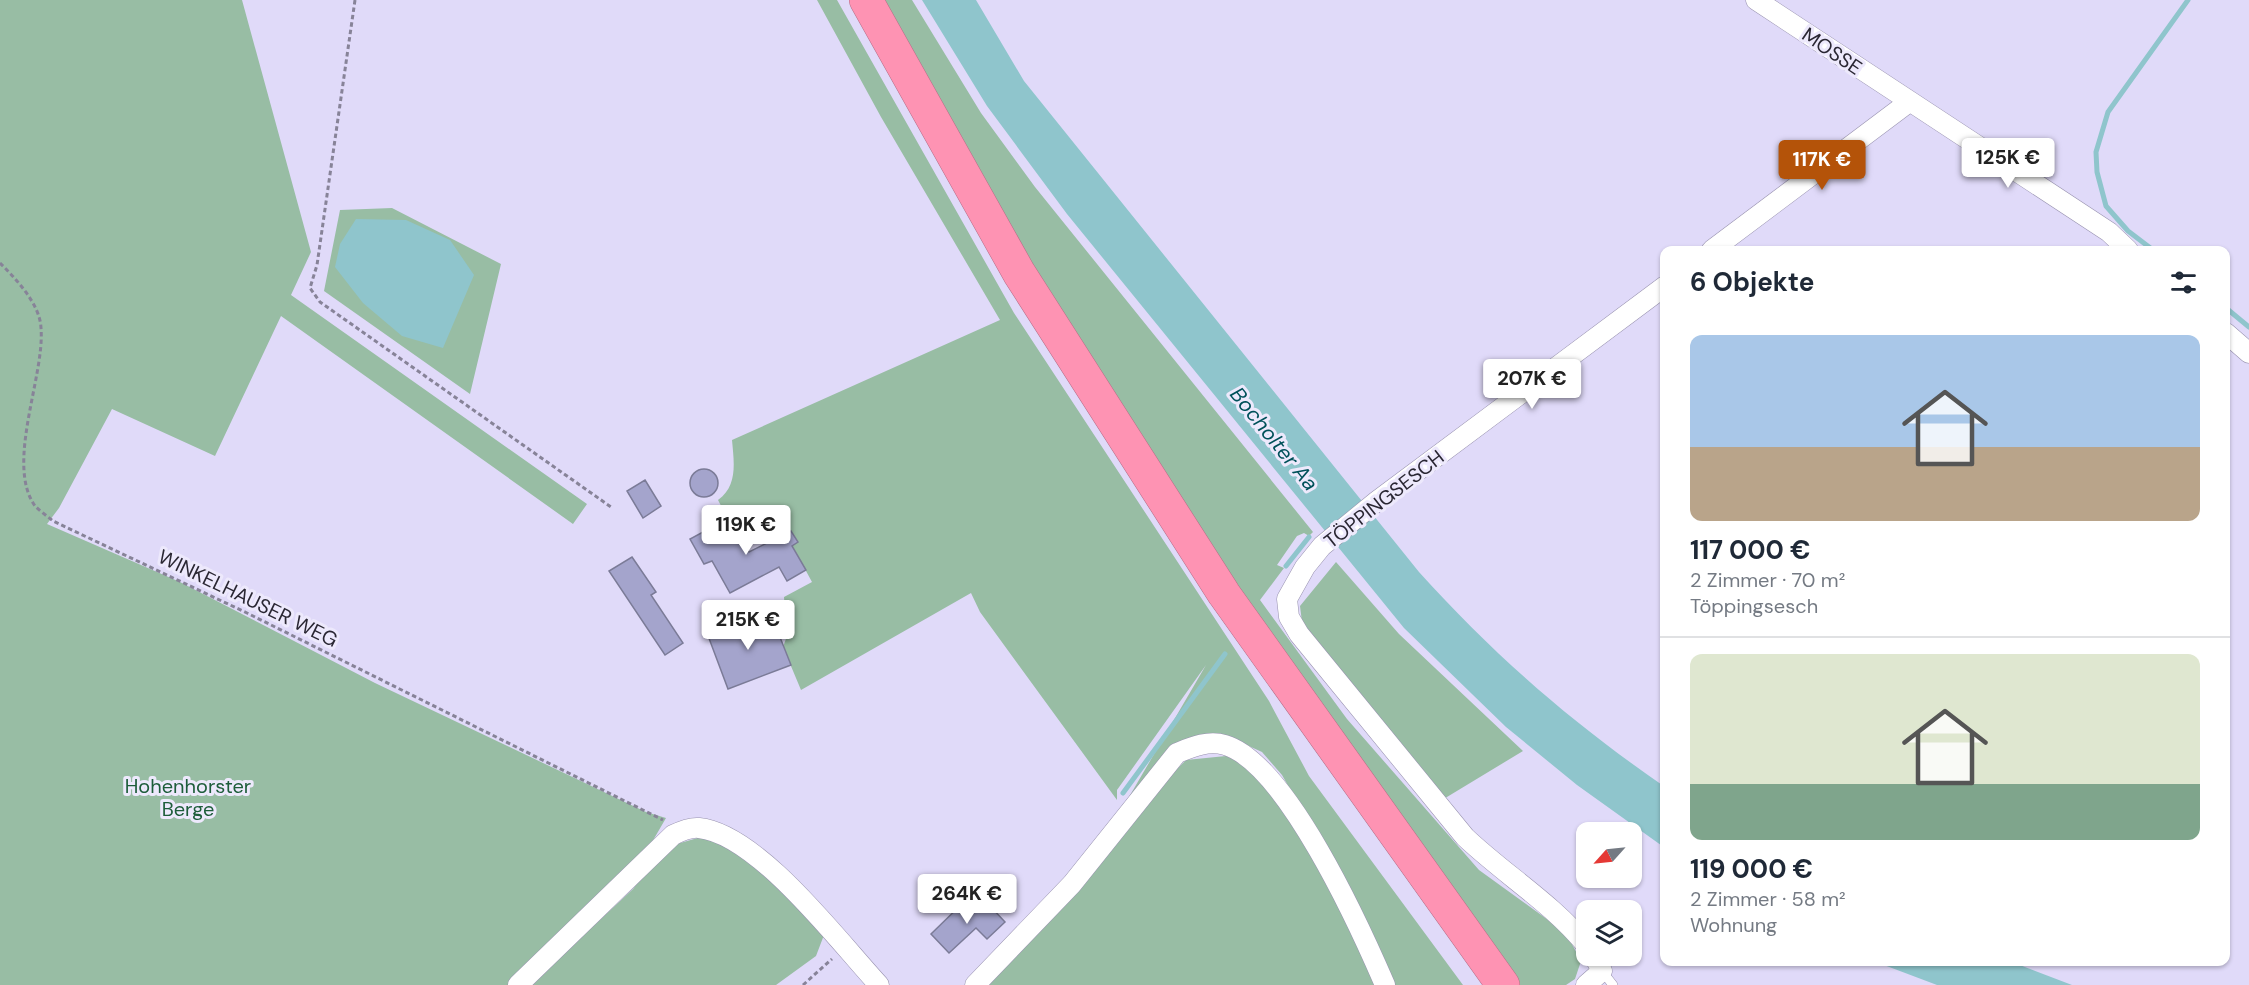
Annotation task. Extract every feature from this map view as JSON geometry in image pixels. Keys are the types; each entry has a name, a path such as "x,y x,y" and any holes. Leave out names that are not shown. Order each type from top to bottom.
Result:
{"highway":[{"path":"852,0 1008,280 1214,603 1405,880 1486,985"},
{"path":"866,0 1019,273 1211,574 1503,985"}],"street":[{"name":"MOSSE","path":"1756,0 1910,102"},
{"path":"1717,246 1910,102 2109,232 2124,246"},
{"name":"TÖPPINGSESCH","path":"1576,934 1555,910 1489,860 1465,837 1299,634 1289,618 1287,599 1305,567 1322,546 1377,501 1660,290"},
{"path":"2230,336 2249,353"},
{"path":"975,985 1072,884 1176,753 1200,744 1224,744 1245,754 1269,777 1330,873 1357,921 1386,985"},
{"path":"518,985 595,913 673,835 697,827 711,830 767,863 879,985"},
{"path":"1586,985 1603,970"}],"path":[{"path":"355,0 316,266 310,288 320,302 611,507"},
{"name":"WINKELHAUSER WEG","path":"0,263 26,290 42,326 39,362 28,416 26,479 36,506 52,521 258,619 684,830"},
{"path":"803,985 844,947"}],"green space":[{"name":"Hohenhorster Berge","path":"0,0 242,0 311,252 291,295 587,504 573,524 281,316 215,456 112,409 59,508 47,524 180,582 375,683 646,812 666,818 648,849 511,985 0,985"},
{"path":"817,0 837,0 1014,313 1269,701 1309,776 1463,985 1392,985 1334,866 1282,775 1262,752 1229,737 1172,747 1129,797 1206,665 1117,790 1117,800 980,612 971,593 801,690 783,647 787,636 784,597 812,582 781,525 742,546 718,500 732,481 734,465 732,440 1000,320 881,117"},
{"path":"877,0 912,0 981,113 1035,187 1313,532 1309,536 1304,533 1297,536 1277,565 1284,568 1260,600 1347,719 1479,870 1566,933 1576,952 1576,966 1579,966 1575,979 1566,985 1520,985 1330,729 1080,351"},
{"path":"392,208 501,264 470,394 324,291 340,210"},
{"path":"1336,562 1399,634 1523,751 1442,800 1302,622 1300,606"},
{"path":"1226,756 1248,766 1290,820 1327,883 1377,985 986,985 1063,907 1129,829 1161,785 1186,760"},
{"path":"701,837 744,854 762,867 824,935 816,956 776,985 530,985 633,889 663,848"}],"water":[{"name":"Bocholter Aa","path":"922,0 976,0 1024,81 1419,572 1477,632 1536,687 1598,738 1660,783 1660,844 1642,832 1642,822 1629,822 1577,785 1506,727 1404,628 1067,214 987,106"},
{"path":"356,219 406,220 450,240 474,275 443,348 402,336 363,303 335,267 340,244"},
{"path":"1887,966 2022,966 2072,985 1937,985"}],"building":[{"path":"704,469 714,473 718,483 714,493 704,497 694,493 690,483 694,473"},
{"path":"645,480 661,506 643,518 627,491"},
{"path":"727,519 742,546 745,544 749,552 791,531 798,542 792,546 806,570 787,581 779,567 730,593 712,561 704,564 690,539"},
{"path":"632,557 656,592 651,595 683,643 665,655 609,571"},
{"path":"772,617 791,665 728,689 707,633 738,622 740,629"},
{"path":"967,899 986,912 991,907 1005,922 987,939 976,928 949,953 931,934"}],"waterway":[{"path":"2148,246 2128,231 2106,206 2097,172 2096,152 2108,112 2188,0"},
{"path":"2230,311 2249,327"},
{"path":"1286,566 1309,537"},
{"path":"1123,793 1225,654"}]}
